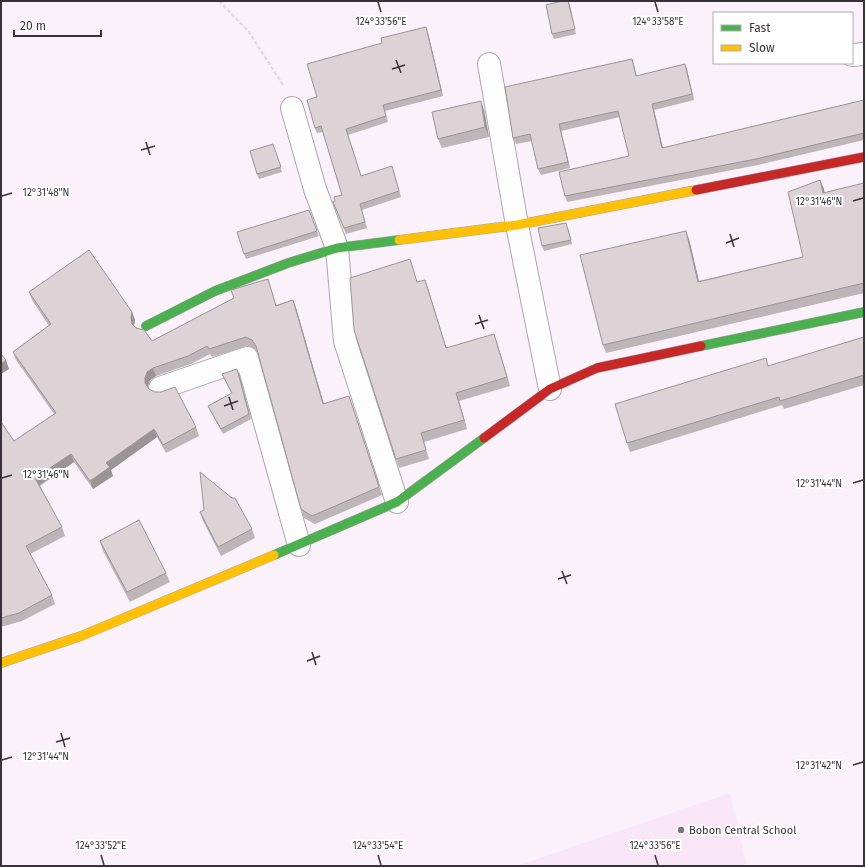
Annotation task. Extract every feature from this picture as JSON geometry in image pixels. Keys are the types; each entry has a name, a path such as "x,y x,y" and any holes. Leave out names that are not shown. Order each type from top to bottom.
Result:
{"street":[{"path":"853,55 864,54"},
{"path":"489,64 517,226 550,389"},
{"path":"292,108 315,190 337,248 345,341 397,502"},
{"path":"146,326 215,291 288,263 337,248 517,226 864,157"},
{"path":"1,662 81,636 299,545 397,502 550,389 597,368 864,312"},
{"path":"160,388 247,358 299,545"}],"path":[{"path":"219,1 249,32 282,83 292,108"}],"shaded area":[{"name":"Bobon Central School","path":"730,793 747,866 517,866"}],"building":[{"path":"568,1 575,29 552,34 546,5"},
{"path":"426,27 441,90 383,105 386,116 346,129 361,176 392,166 399,191 360,204 365,222 344,228 333,202 335,201 334,197 342,195 321,126 315,128 307,100 317,97 307,64 382,43 381,38"},
{"path":"632,59 636,76 685,64 692,94 652,104 662,148 864,100 864,133 756,159 565,196 559,172 629,156 618,111 559,124 568,162 538,169 530,134 513,138 505,87"},
{"path":"481,101 485,127 438,139 432,112"},
{"path":"273,144 281,167 257,174 250,151"},
{"path":"820,180 823,193 864,183 864,283 603,345 580,255 686,231 698,282 803,257 788,192"},
{"path":"309,210 317,231 244,254 237,232"},
{"path":"566,223 571,240 542,246 538,228"},
{"path":"89,250 132,312 132,324 136,328 144,330 152,341 234,298 231,290 268,279 276,306 293,300 323,404 349,396 379,487 312,516 301,509 256,346 252,340 246,337 209,349 207,346 188,356 153,368 147,372 145,378 145,383 149,389 155,392 161,392 175,387 196,427 163,445 154,429 106,463 110,467 90,481 71,454 35,478 62,527 26,546 52,595 19,613 1,618 1,422 14,441 56,413 13,352 51,324 29,292"},
{"path":"410,259 417,282 425,280 446,348 494,334 507,377 456,393 464,420 421,433 426,450 396,459 354,330 350,278"},
{"path":"864,337 864,375 780,401 779,397 627,443 615,404 766,358 768,366"},
{"path":"1,354 6,360 1,364"},
{"path":"237,369 249,414 221,429 208,406 232,393 222,374"},
{"path":"200,472 232,498 235,498 252,529 218,547 200,512 204,510"},
{"path":"139,520 166,573 127,592 100,541"}],"traffic: fast":[{"path":"146,326 215,291 288,263 337,248 399,240"},
{"path":"701,346 864,312"},
{"path":"274,555 397,502 484,438"}],"traffic: slow":[{"path":"399,240 517,225 696,190"},
{"path":"1,663 81,636 274,555"}],"traffic: jam":[{"path":"696,190 864,157"},
{"path":"484,438 550,389 597,368 701,346"}],"place":[{"name":"Bobon Central School","path":"681,830"}]}
